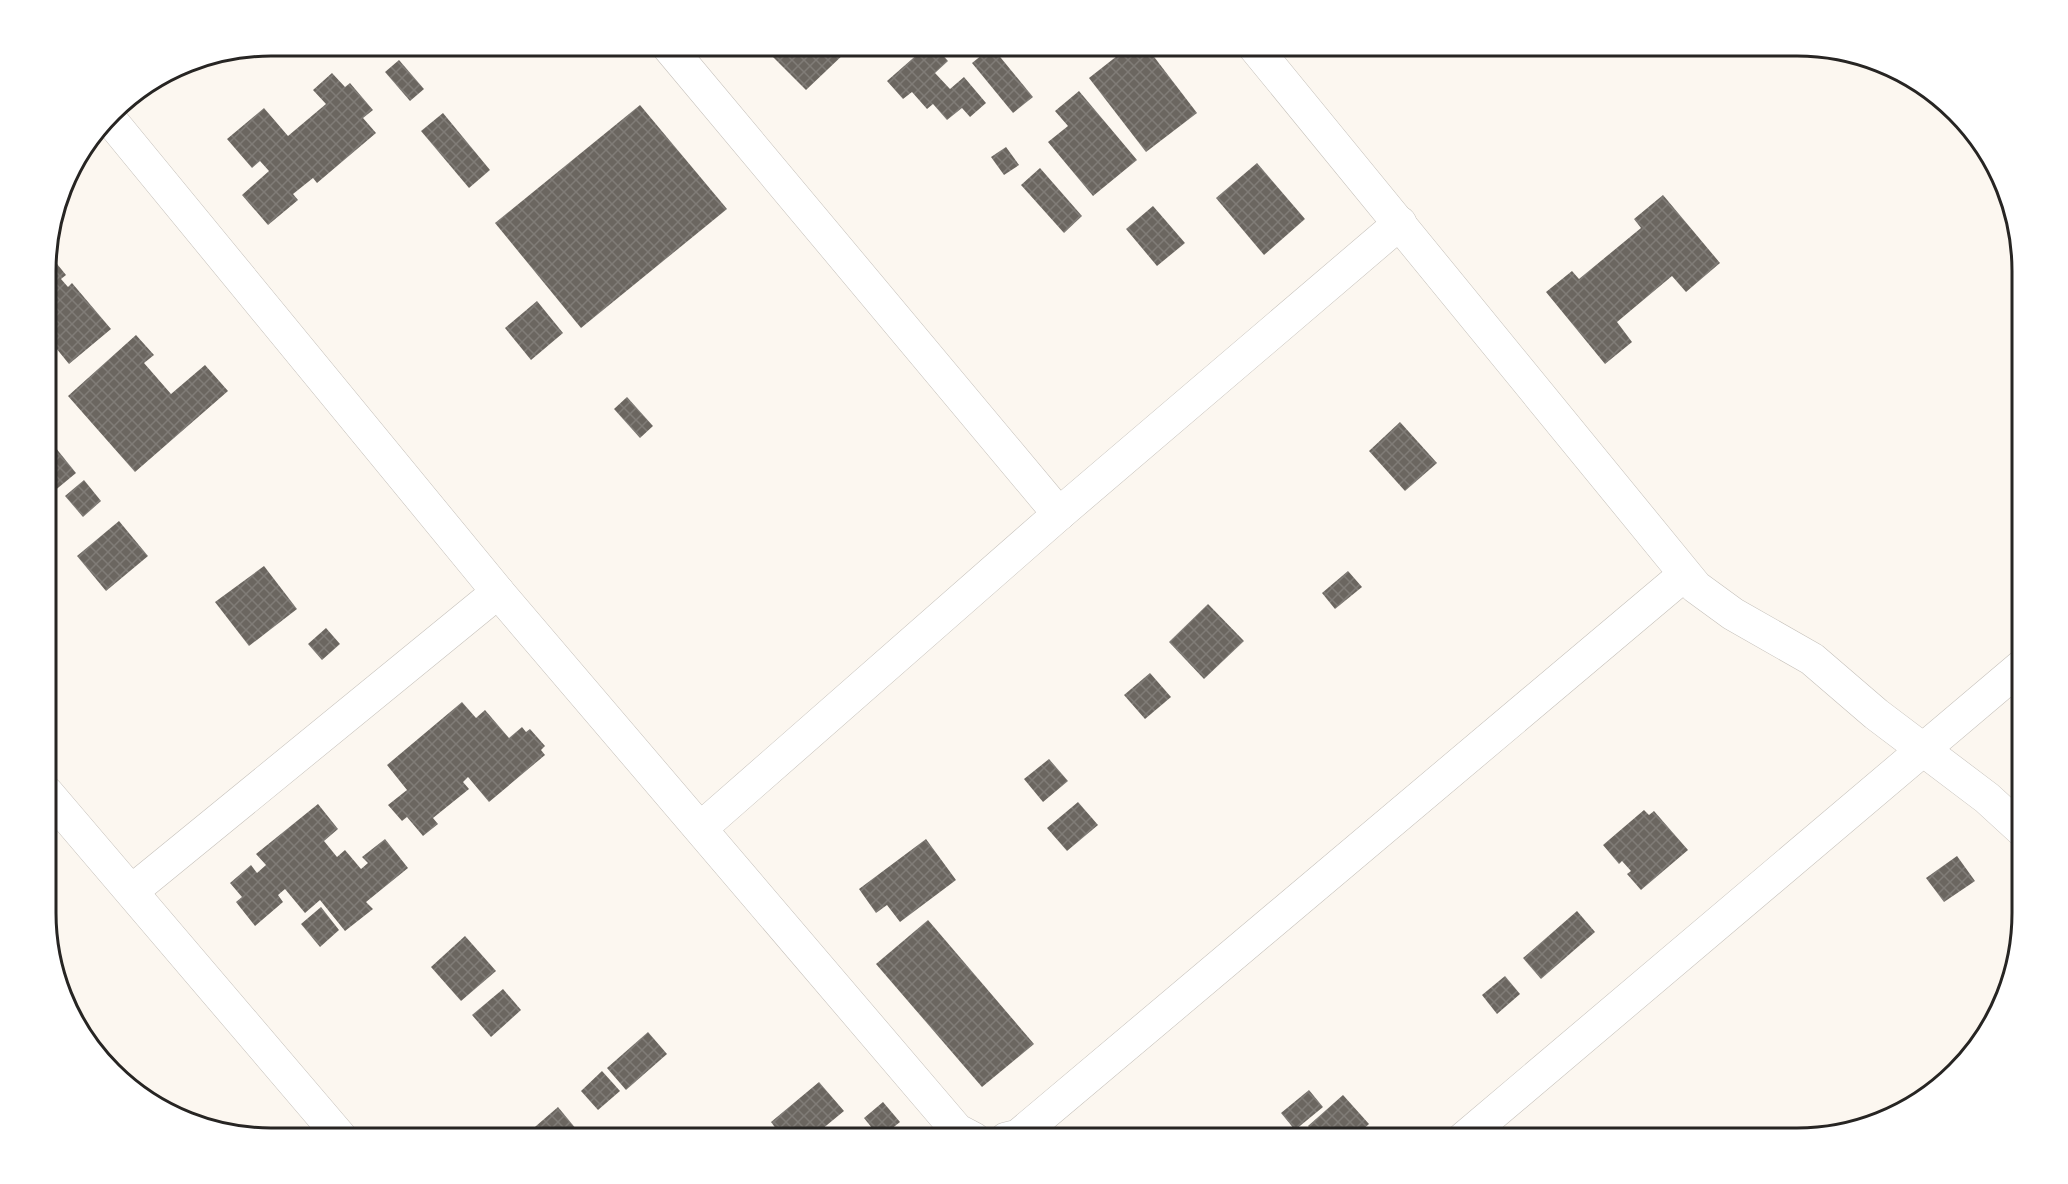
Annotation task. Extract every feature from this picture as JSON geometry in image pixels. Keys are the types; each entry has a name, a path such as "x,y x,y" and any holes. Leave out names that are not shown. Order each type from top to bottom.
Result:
{"street":[{"path":"676,56 1059,514"},
{"path":"1261,56 1400,223 1684,575 1696,587 1733,614 1812,659 1841,686 1987,798 2012,821"},
{"path":"114,123 498,592 955,1128"},
{"path":"701,828 1059,514 1400,223"},
{"path":"1027,1128 1684,575"},
{"path":"132,891 498,592"},
{"path":"1476,1128 2012,674"},
{"path":"56,803 333,1128"}],"building":[{"path":"772,56 842,56 806,90"},
{"path":"915,56 944,56 948,61 935,73 950,89 964,77 986,103 970,117 962,108 947,120 933,104 927,109 912,92 903,99 887,81"},
{"path":"981,56 999,56 1033,97 1013,113 972,63"},
{"path":"1117,56 1153,56 1197,113 1146,152 1089,78"},
{"path":"399,60 424,89 410,101 385,72"},
{"path":"332,73 345,87 350,83 373,110 363,118 376,133 317,183 313,178 293,194 298,200 268,225 242,195 269,171 260,161 252,168 227,139 264,108 288,136 326,104 313,90"},
{"path":"1079,91 1137,160 1093,196 1048,142 1068,126 1055,111"},
{"path":"640,105 727,209 581,328 495,223"},
{"path":"443,113 490,170 469,188 421,131"},
{"path":"1006,147 1019,165 1004,175 991,157"},
{"path":"1257,163 1305,219 1264,255 1216,198"},
{"path":"1040,168 1082,216 1064,233 1021,185"},
{"path":"1663,195 1720,263 1686,292 1672,276 1617,322 1632,342 1605,364 1546,292 1572,271 1579,279 1641,228 1634,219"},
{"path":"1153,206 1185,243 1157,266 1126,229"},
{"path":"56,263 66,275 61,279 68,287 72,283 111,329 69,364 56,348"},
{"path":"537,301 563,333 531,360 505,328"},
{"path":"136,335 154,355 144,363 171,394 205,365 228,391 135,472 68,396"},
{"path":"627,397 653,426 640,438 614,409"},
{"path":"1400,422 1437,463 1405,491 1369,451"},
{"path":"56,448 76,473 56,490"},
{"path":"84,480 101,501 83,517 65,496"},
{"path":"119,521 148,556 106,591 77,556"},
{"path":"264,566 297,609 249,646 215,602"},
{"path":"1348,571 1362,587 1335,609 1322,593"},
{"path":"1208,604 1244,641 1204,679 1169,642"},
{"path":"326,628 340,644 322,660 308,644"},
{"path":"1150,673 1171,697 1145,719 1124,695"},
{"path":"462,702 476,718 485,710 509,738 522,727 526,732 530,729 545,746 541,750 545,755 489,802 468,777 463,782 469,789 433,818 438,824 423,836 407,817 402,821 388,805 407,790 387,765"},
{"path":"1049,759 1068,781 1043,802 1024,779"},
{"path":"1078,802 1098,825 1067,851 1047,828"},
{"path":"318,804 338,829 324,841 337,857 345,850 361,869 368,863 362,857 385,839 408,868 366,902 373,909 345,931 320,900 305,913 285,889 278,895 283,902 255,926 236,902 242,897 230,883 251,865 257,873 266,865 256,854"},
{"path":"1644,810 1649,815 1654,811 1688,850 1641,890 1627,874 1631,871 1622,861 1619,864 1603,845"},
{"path":"926,839 956,880 900,922 887,905 876,913 859,889"},
{"path":"1957,856 1975,881 1944,902 1926,878"},
{"path":"321,907 339,930 320,947 301,924"},
{"path":"1577,911 1595,932 1541,979 1523,958"},
{"path":"928,920 1034,1044 982,1087 876,964"},
{"path":"465,936 496,971 461,1001 431,967"},
{"path":"1505,976 1520,994 1497,1014 1482,995"},
{"path":"503,989 521,1010 491,1037 472,1015"},
{"path":"648,1032 667,1054 626,1090 607,1068"},
{"path":"602,1071 620,1091 598,1110 581,1091"},
{"path":"819,1082 844,1111 823,1128 776,1128 771,1122"},
{"path":"1309,1090 1323,1107 1297,1128 1293,1128 1281,1113"},
{"path":"1343,1095 1369,1124 1364,1128 1310,1128 1308,1126"},
{"path":"883,1102 900,1122 892,1128 872,1128 864,1118"},
{"path":"558,1107 575,1128 534,1128"}]}
